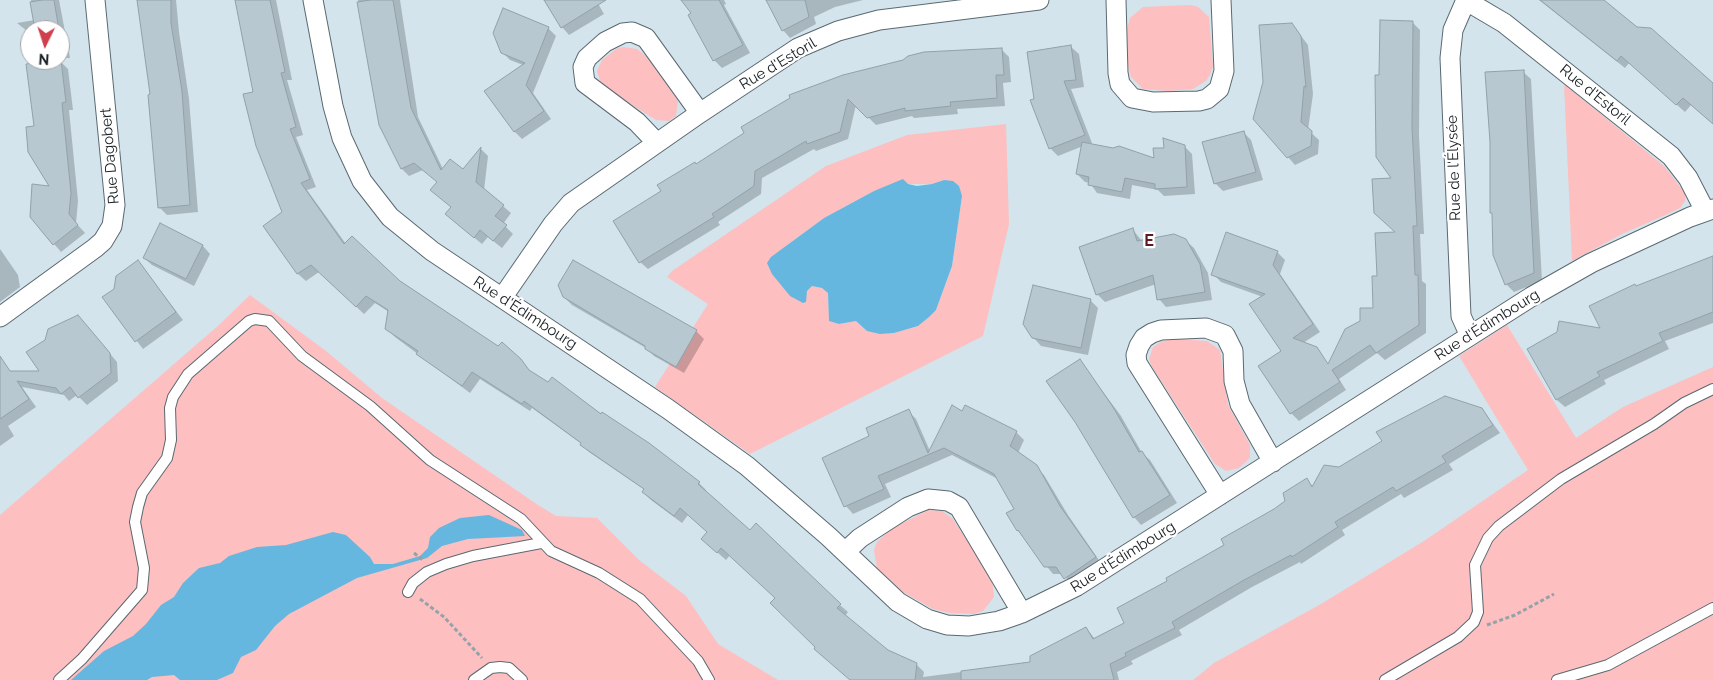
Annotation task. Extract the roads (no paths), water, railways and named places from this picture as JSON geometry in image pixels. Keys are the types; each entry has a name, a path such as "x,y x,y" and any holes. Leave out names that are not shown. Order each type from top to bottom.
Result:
{"street":[{"name":"Rue Dagobert","path":"0,317 94,248 108,235 112,226 115,205 95,0"},
{"name":"Rue d'Édimbourg","path":"313,0 337,123 348,155 362,181 379,206 404,230 718,444 776,490 898,602 927,620 947,625 969,626 999,621 1022,613 1077,586 1538,293 1591,263 1709,210"},
{"name":"Rue d'Estoril","path":"502,298 553,224 571,203 700,113 798,48 838,31 879,20 1039,0"},
{"path":"1116,0 1118,74 1120,84 1132,98 1153,102 1199,101 1207,99 1219,89 1224,71 1221,0"},
{"name":"Rue d'Estoril","path":"1465,0 1504,23 1671,156 1709,210"},
{"name":"Rue de l'Élysée","path":"1465,0 1453,30 1450,58 1461,316 1470,336"},
{"path":"657,143 637,122 586,83 583,67 587,58 605,42 623,33 632,32 646,38 700,113"},
{"path":"1220,495 1137,363 1136,355 1139,346 1144,338 1152,333 1161,330 1206,328 1225,335 1233,351 1234,381 1240,404 1273,462"},
{"path":"845,552 860,538 908,506 928,499 948,501 959,507 1022,613"}],"lane":[{"path":"59,680 82,659 142,590 144,568 135,522 142,493 167,458 172,440 170,408 173,397 188,374 249,321 255,319 269,322 302,356 376,411 430,460 521,519 541,543 551,551 599,573 640,599 698,661 709,680"},
{"path":"1385,680 1458,637 1474,622 1478,612 1475,565 1488,538 1499,526 1561,479 1654,424 1684,403 1713,389"},
{"path":"408,592 413,583 427,572 446,564 473,556 541,543"},
{"path":"1557,680 1608,665 1713,608"},
{"path":"474,680 491,668 509,668 518,674 522,680"}],"water":[{"path":"903,179 908,184 917,186 944,180 953,181 959,186 962,196 952,266 936,310 918,326 894,333 880,334 867,331 856,321 839,324 829,321 828,293 822,288 812,286 807,291 806,302 803,303 790,296 772,274 767,263 771,257 824,218 874,191"},
{"path":"489,515 522,530 525,536 468,539 442,546 427,558 357,578 289,614 275,626 256,650 241,657 233,673 217,680 180,680 174,675 152,677 147,680 71,680 104,651 133,636 146,624 161,605 174,597 183,583 199,568 220,563 229,556 257,547 286,545 333,532 346,535 370,557 374,564 393,564 420,556 428,548 430,537 439,528 460,518"}],"district":[{"name":"E","path":"1149,241"}]}
